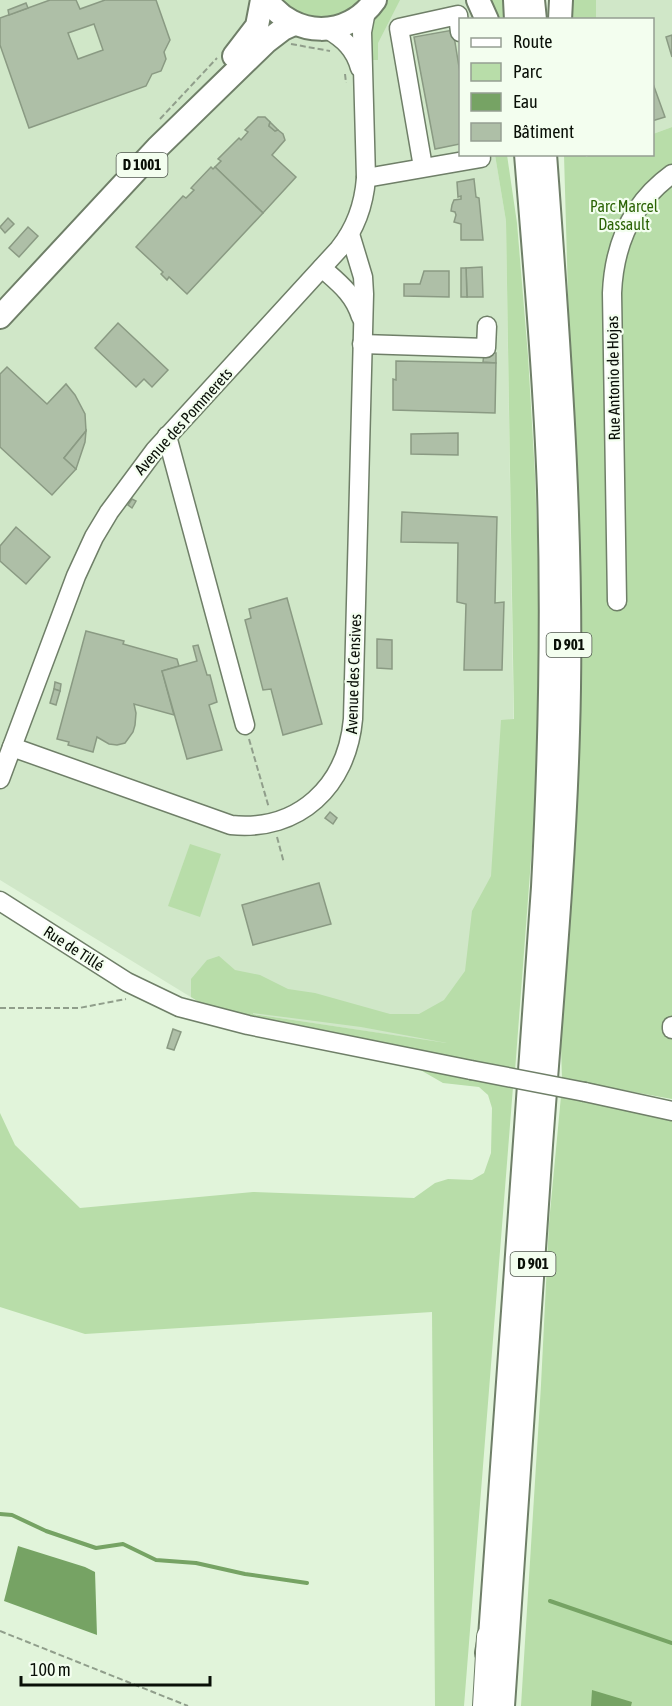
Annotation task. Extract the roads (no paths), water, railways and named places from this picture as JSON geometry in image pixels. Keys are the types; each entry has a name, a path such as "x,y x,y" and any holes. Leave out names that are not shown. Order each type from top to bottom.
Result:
{"highway":[{"name":"D 901","path":"486,1706 490,1637"}],"main road":[{"path":"264,0 294,24 309,28 327,29 346,24 371,6"},
{"name":"D 1001","path":"0,305 245,43 257,26 264,0"},
{"path":"478,0 486,18"},
{"path":"515,0 516,18"},
{"path":"533,0 535,18"},
{"path":"560,18 561,0"},
{"name":"D 1001","path":"0,317 167,139 266,42 294,24"},
{"path":"510,156 519,216 536,388 547,443"},
{"name":"D 901","path":"490,1637 546,829 551,640 547,443 526,156"},
{"name":"D 901","path":"503,1706 558,919 568,740 567,509 545,156"},
{"path":"555,289 559,156"},
{"path":"476,1706 490,1637"}],"street":[{"name":"Avenue des Pommerets","path":"0,779 87,551 124,488 167,436 322,268 350,234 359,217 366,178 362,27 371,6"},
{"path":"423,167 399,28 458,15 459,24"},
{"name":"Avenue des Pommerets","path":"327,29 344,40 353,51 364,82"},
{"path":"366,178 481,158 480,156"},
{"name":"Rue Antonio de Hojas","path":"617,601 612,293 615,260 621,238 638,208 652,191 672,174"},
{"name":"Avenue des Censives","path":"12,747 221,823 250,826 273,822 302,810 327,788 344,762 353,719 363,278 350,234"},
{"name":"Avenue des Censives","path":"322,268 350,292 358,305 362,322"},
{"path":"362,344 486,348 487,326"},
{"path":"167,436 245,725"},
{"name":"Rue de Tillé","path":"0,901 116,975 149,994 179,1007 222,1019 672,1111"}],"water":[{"path":"18,1546 95,1572 97,1635 4,1601"},
{"path":"592,1690 632,1702 631,1706 591,1706"}],"waterway":[{"path":"0,1514 12,1515 46,1531 96,1548 123,1544 156,1560 196,1563 245,1574 307,1583"},
{"path":"550,1601 672,1643"}],"park label":[{"name":"Parc Marcel Dassault","path":"624,215"}]}
